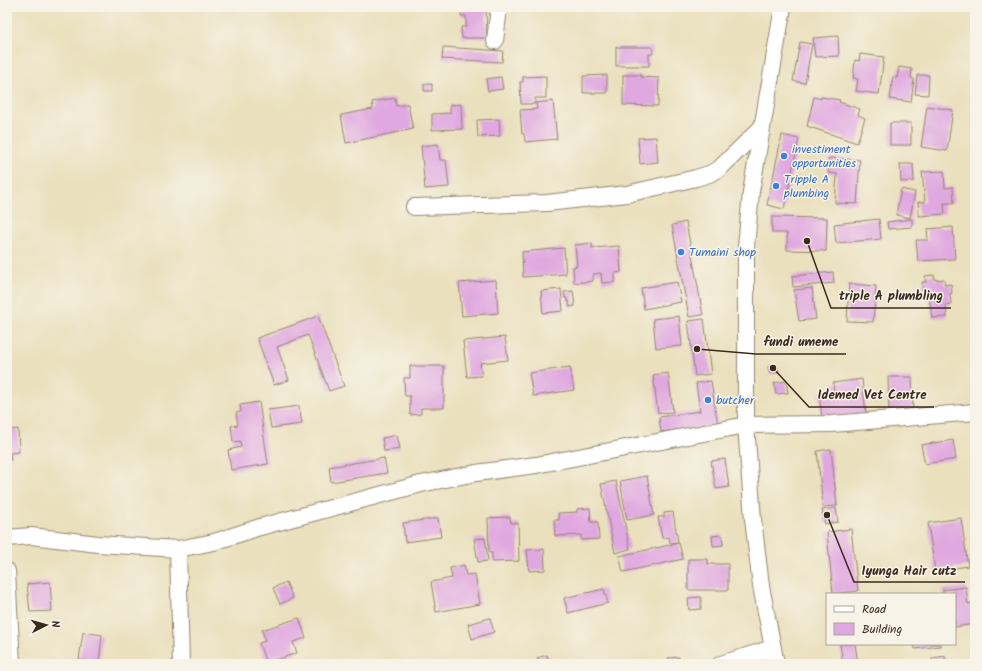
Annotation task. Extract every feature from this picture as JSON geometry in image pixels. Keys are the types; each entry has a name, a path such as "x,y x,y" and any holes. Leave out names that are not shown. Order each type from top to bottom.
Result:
{"street":[{"path":"495,41 499,7"},
{"path":"776,664 761,586 753,519 746,425 746,246 751,192 783,7"},
{"path":"414,207 548,203 627,194 658,187 714,172 719,169 762,127"},
{"path":"7,538 31,536 98,544 178,549 214,542 260,527 421,484 476,473 536,465 746,425 832,424 975,412"},
{"path":"178,549 181,664"},
{"path":"7,571 12,664"},
{"path":"721,664 773,648"}],"building":[{"path":"461,7 486,7 487,38 462,38 461,27 466,27 466,16 461,16"},
{"path":"838,36 839,56 815,57 813,38"},
{"path":"800,42 812,44 805,83 793,81"},
{"path":"443,47 503,51 502,62 442,59"},
{"path":"616,47 652,47 653,54 649,54 649,66 616,66"},
{"path":"860,54 884,57 879,94 856,91 858,79 853,78 855,60 859,61"},
{"path":"899,67 912,69 911,78 914,79 911,102 890,99 893,77 897,78"},
{"path":"607,75 607,93 583,93 583,76"},
{"path":"623,75 641,75 641,77 659,78 658,106 623,105"},
{"path":"917,75 929,75 928,95 915,94"},
{"path":"546,76 546,98 535,98 535,104 521,104 520,82 523,82 523,77"},
{"path":"501,77 503,89 488,91 486,79"},
{"path":"424,84 432,84 432,91 424,91"},
{"path":"814,97 840,100 839,102 860,109 858,115 865,118 857,143 807,126"},
{"path":"395,98 396,106 408,104 413,129 346,143 341,115 373,109 372,102"},
{"path":"553,101 557,139 525,142 524,134 522,134 520,110 537,109 536,103"},
{"path":"461,104 462,129 432,130 432,114 450,113 450,105"},
{"path":"927,106 953,110 947,151 921,147"},
{"path":"499,119 500,136 478,137 477,120"},
{"path":"890,123 911,123 911,145 890,145"},
{"path":"782,135 799,139 784,209 767,205"},
{"path":"656,137 658,162 640,164 638,138"},
{"path":"438,144 440,160 446,160 449,187 425,189 421,146"},
{"path":"829,158 860,160 857,204 835,203 837,174 828,173"},
{"path":"900,164 913,164 914,181 901,182"},
{"path":"944,171 945,188 953,187 954,203 944,203 945,214 919,216 918,202 925,202 922,172"},
{"path":"901,189 915,192 910,218 896,215"},
{"path":"772,217 827,218 826,251 787,250 787,233 772,233"},
{"path":"879,219 881,239 836,243 834,224"},
{"path":"912,219 912,227 888,229 887,222"},
{"path":"686,222 703,315 689,317 672,225"},
{"path":"953,227 955,259 918,261 916,240 928,240 927,229"},
{"path":"592,243 592,248 619,246 621,272 615,273 615,282 602,283 601,273 593,274 593,281 574,283 573,267 577,266 575,245"},
{"path":"564,248 566,274 523,277 522,252"},
{"path":"833,272 834,283 793,287 792,276"},
{"path":"934,275 935,280 944,279 945,285 951,284 951,304 946,305 947,317 932,318 929,295 924,296 922,282 926,282 925,276"},
{"path":"496,280 498,313 462,316 459,283"},
{"path":"677,282 681,302 644,309 641,288"},
{"path":"849,284 876,286 873,322 847,321"},
{"path":"812,288 816,319 799,321 794,290"},
{"path":"561,289 563,311 543,313 541,291"},
{"path":"573,291 575,306 569,307 569,301 565,298 564,292"},
{"path":"318,316 344,386 329,391 308,335 277,347 289,380 274,385 257,338"},
{"path":"679,316 682,346 656,348 653,319"},
{"path":"704,319 711,374 695,376 688,321"},
{"path":"505,337 508,360 480,363 482,376 467,377 463,341"},
{"path":"777,365 779,372 770,374 768,367"},
{"path":"410,366 444,366 444,408 421,408 421,414 410,415 410,396 405,396 404,378 410,378"},
{"path":"570,367 574,390 533,396 529,373"},
{"path":"668,373 673,412 658,413 653,375"},
{"path":"888,377 912,377 913,413 889,413"},
{"path":"862,379 866,413 822,418 819,394 834,392 833,383"},
{"path":"711,381 718,425 661,432 659,417 700,411 696,383"},
{"path":"786,381 788,393 776,394 774,383"},
{"path":"259,402 268,464 231,470 228,450 241,447 240,441 233,442 231,426 238,425 236,413 241,412 240,405"},
{"path":"299,406 302,424 271,428 268,410"},
{"path":"18,429 19,452 10,453 11,460 7,460 7,430"},
{"path":"397,435 400,449 384,451 382,438"},
{"path":"953,440 956,459 925,464 921,445"},
{"path":"831,449 837,506 823,507 817,451"},
{"path":"384,458 387,473 331,482 329,467"},
{"path":"725,459 729,487 716,489 711,461"},
{"path":"647,476 654,515 627,520 620,481"},
{"path":"616,481 630,549 615,553 601,484"},
{"path":"590,508 591,522 598,522 599,539 581,540 581,535 555,536 554,520 559,520 558,513 577,512 577,509"},
{"path":"836,508 838,522 825,524 822,510"},
{"path":"673,512 678,542 670,543 669,537 662,538 658,517 664,517 664,513"},
{"path":"510,517 511,523 518,523 519,561 492,562 492,553 489,553 488,518"},
{"path":"438,518 441,537 405,542 403,523"},
{"path":"961,518 968,566 935,571 928,523"},
{"path":"851,529 858,591 833,593 827,532"},
{"path":"722,535 723,545 713,546 712,536"},
{"path":"485,538 488,561 478,562 474,539"},
{"path":"679,543 683,559 623,572 619,556"},
{"path":"544,549 545,570 529,571 527,550"},
{"path":"688,559 708,559 708,564 728,564 728,590 688,590"},
{"path":"464,565 466,575 475,574 480,604 436,612 431,582 452,578 450,568"},
{"path":"50,582 52,611 30,612 27,584"},
{"path":"286,582 293,598 280,604 273,588"},
{"path":"966,587 968,604 973,603 975,624 956,627 956,593 943,593 943,590"},
{"path":"604,589 608,603 568,613 564,598"},
{"path":"701,597 701,609 689,610 688,598"},
{"path":"299,618 306,638 293,642 297,653 266,663 259,643 265,641 262,630"},
{"path":"490,618 494,632 472,639 468,624"},
{"path":"83,632 102,635 99,663 79,660"},
{"path":"840,645 855,645 858,663 843,664"},
{"path":"914,645 940,645 940,646 915,649"},
{"path":"547,655 550,664 539,664 537,658"},
{"path":"945,656 946,664 933,664 932,658"},
{"path":"679,657 680,664 669,664 668,658"}],"place":[{"name":"investiment opportunities","path":"784,156"},
{"name":"Tripple A plumbing","path":"776,186"},
{"name":"triple A plumbling","path":"807,241"},
{"name":"Tumaini shop","path":"681,252"},
{"name":"fundi umeme","path":"697,349"},
{"name":"Idemed Vet Centre","path":"773,368"},
{"name":"butcher","path":"708,400"},
{"name":"Iyunga Hair cutz","path":"827,515"}]}
